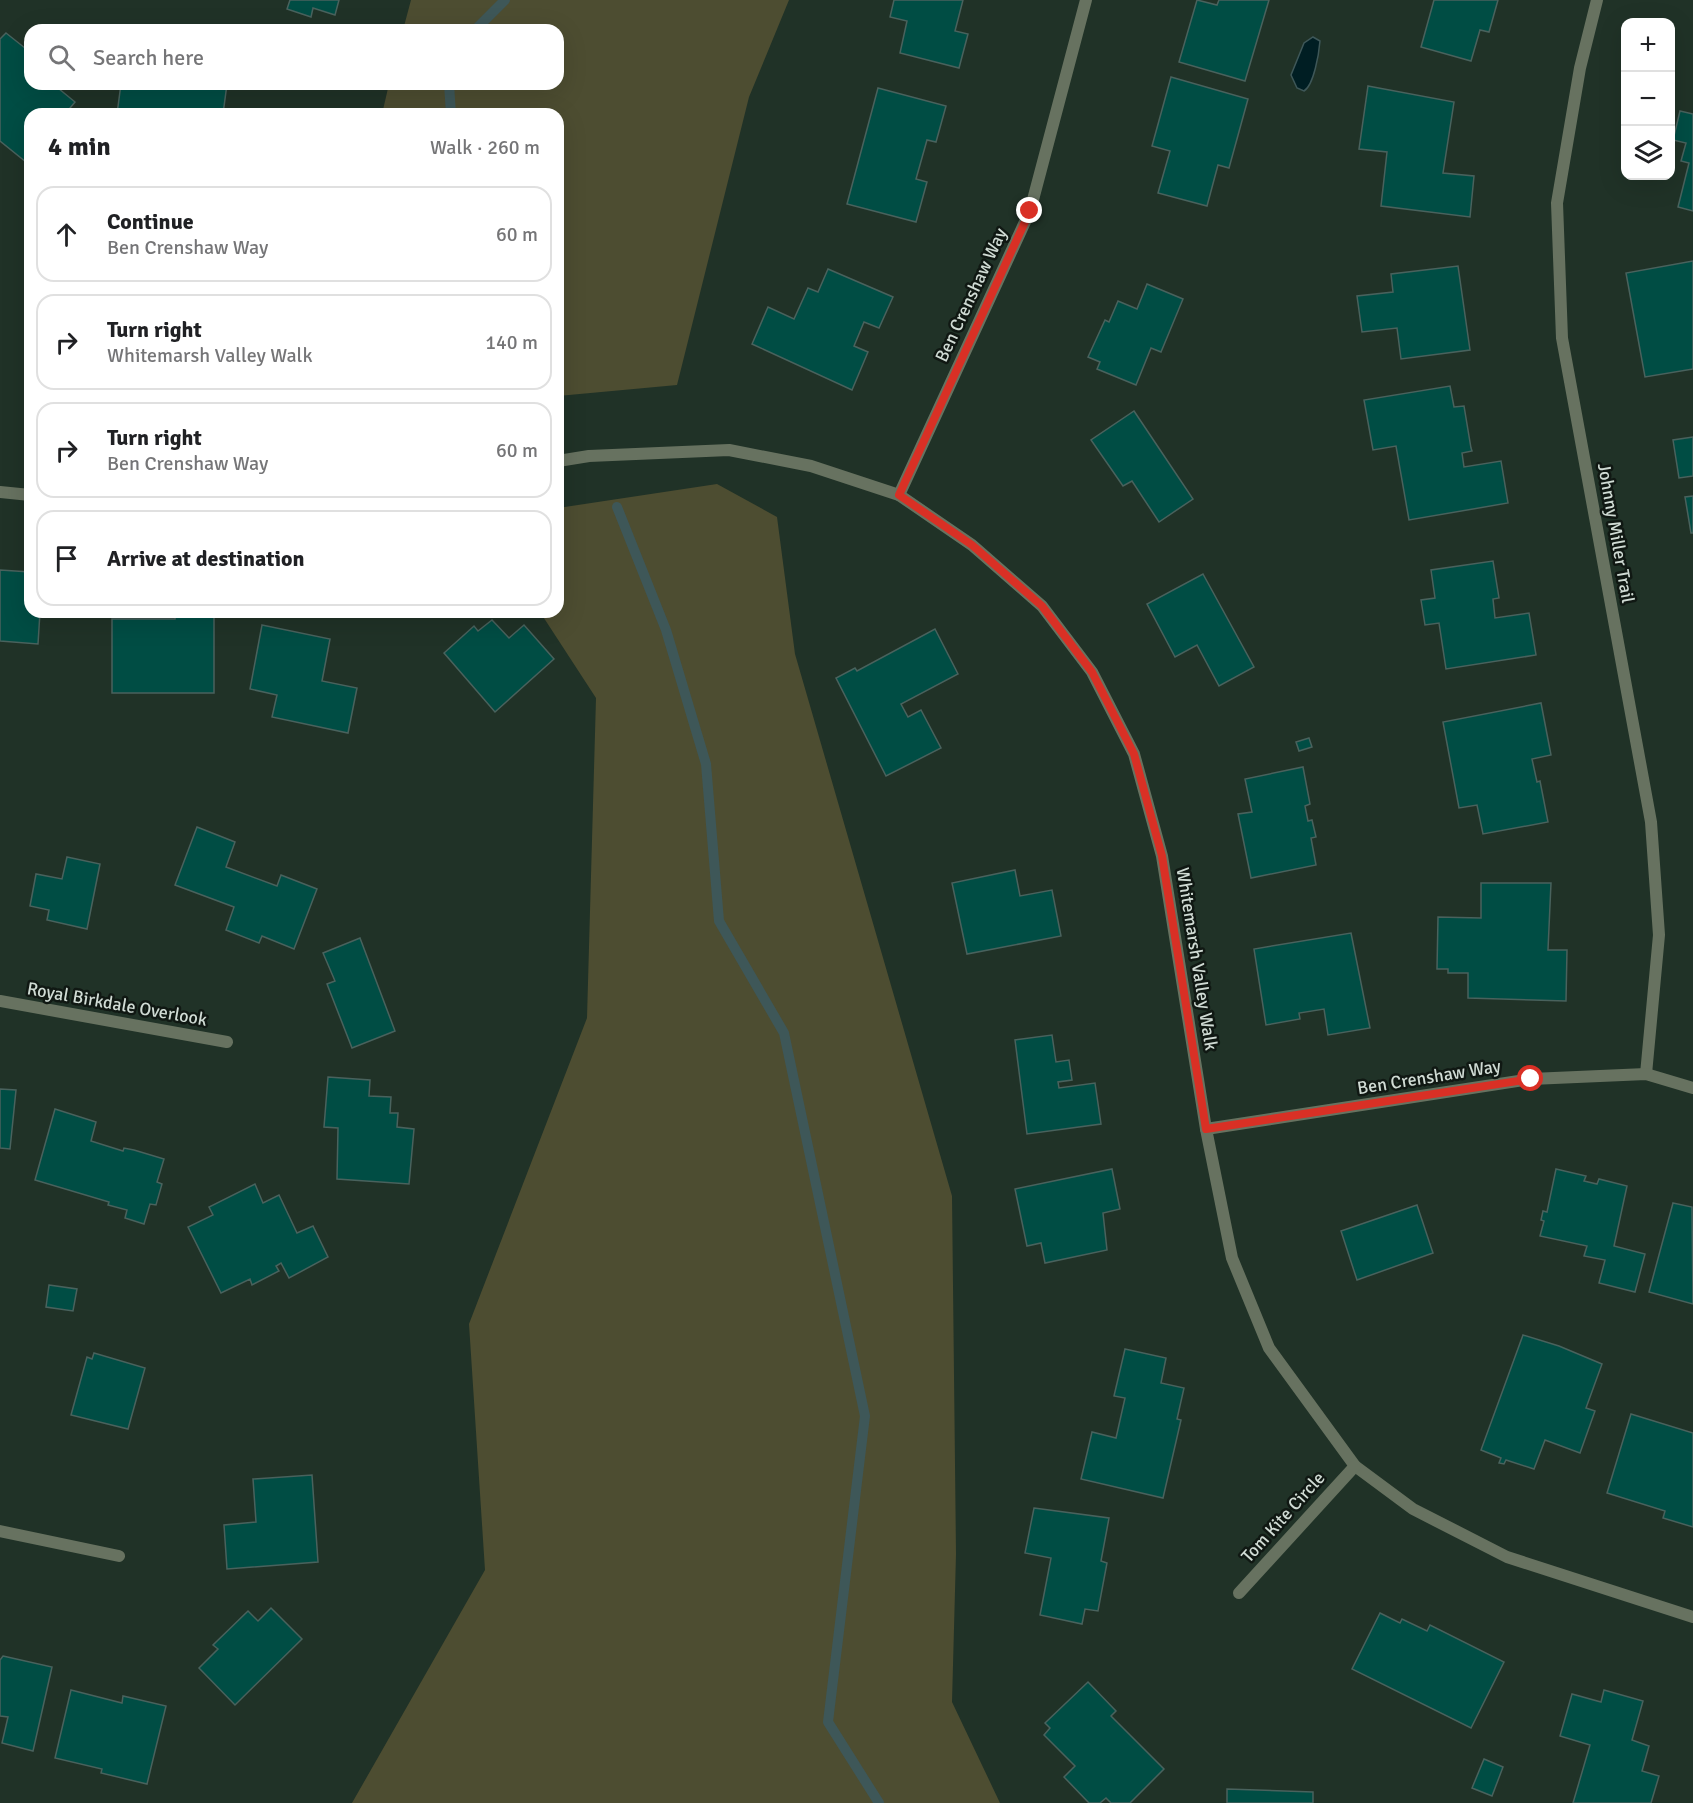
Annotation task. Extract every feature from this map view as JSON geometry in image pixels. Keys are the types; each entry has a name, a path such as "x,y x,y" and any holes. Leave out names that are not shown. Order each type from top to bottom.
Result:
{"street":[{"name":"Ben Crenshaw Way","path":"899,495 1030,211 1086,0"},
{"name":"Johnny Miller Trail","path":"1597,0 1580,68 1557,203 1562,338 1651,822 1659,935 1646,1074"},
{"name":"Whitemarsh Valley Walk","path":"564,460 589,456 729,450 811,466 899,495 972,545 1042,606 1092,672 1134,754 1162,856 1206,1129 1232,1258 1269,1348 1355,1466 1413,1509 1507,1557 1693,1617"},
{"path":"0,492 24,494"},
{"name":"Royal Birkdale Overlook","path":"0,1001 227,1042"},
{"name":"Ben Crenshaw Way","path":"1206,1129 1531,1079 1646,1074 1693,1088"},
{"name":"Tom Kite Circle","path":"1239,1593 1355,1466"},
{"path":"0,1531 119,1556"}],"green space":[{"path":"411,0 789,0 749,97 677,385 564,395 564,108 383,108 388,90 564,90 564,24 405,24"},
{"path":"717,484 777,517 795,654 952,1196 956,1554 952,1702 1000,1803 352,1803 485,1570 469,1324 587,1018 596,698 544,618 564,618 564,507"}],"water":[{"path":"1313,37 1320,41 1318,53 1311,82 1304,91 1297,88 1291,75 1304,43"}],"building":[{"path":"290,0 339,0 335,15 313,8 311,17 287,9"},
{"path":"894,0 963,0 955,31 968,34 959,68 900,53 907,21 890,17"},
{"path":"1197,0 1217,5 1219,0 1269,0 1245,81 1179,62"},
{"path":"1434,0 1498,0 1489,32 1480,30 1471,61 1421,47"},
{"path":"6,33 24,47 24,90 60,90 75,102 70,108 24,108 24,160 0,141 0,39"},
{"path":"1171,77 1248,99 1229,168 1218,165 1207,206 1158,193 1170,151 1152,146"},
{"path":"1368,86 1454,102 1443,173 1474,176 1470,217 1381,206 1387,152 1359,149"},
{"path":"878,88 946,106 936,142 927,140 916,179 927,182 916,222 847,204"},
{"path":"120,90 226,90 224,108 118,108"},
{"path":"1680,111 1693,114 1693,211 1678,207 1689,163 1681,161 1686,143 1675,140"},
{"path":"1693,261 1693,369 1645,377 1626,273"},
{"path":"1458,266 1470,350 1401,359 1397,328 1362,332 1357,296 1393,292 1391,274"},
{"path":"828,269 893,297 879,328 864,322 854,346 868,352 852,390 752,344 768,307 794,319 808,288 818,292"},
{"path":"1147,284 1183,299 1161,352 1151,348 1136,385 1097,369 1100,362 1088,357 1105,320 1109,322 1118,301 1137,309"},
{"path":"1450,386 1454,407 1464,406 1472,451 1462,453 1464,467 1501,461 1508,503 1409,520 1396,446 1373,450 1364,400"},
{"path":"1134,411 1193,499 1159,522 1132,481 1123,486 1091,440"},
{"path":"1693,437 1693,476 1679,478 1673,440"},
{"path":"1693,496 1693,533 1691,533 1685,497"},
{"path":"1493,561 1499,598 1493,599 1495,618 1529,613 1536,655 1446,669 1439,623 1425,625 1421,600 1435,598 1431,570"},
{"path":"0,570 24,572 24,618 40,618 38,644 0,641"},
{"path":"1203,574 1254,667 1219,686 1197,645 1175,657 1147,604"},
{"path":"214,618 214,693 112,693 112,619"},
{"path":"492,620 509,638 524,625 554,659 495,712 444,653 474,626 478,631"},
{"path":"262,625 330,639 322,681 357,688 348,733 272,717 277,695 250,689"},
{"path":"935,629 958,674 901,704 908,717 921,710 941,748 886,776 836,678 855,668 857,671"},
{"path":"1541,703 1551,755 1532,759 1537,782 1540,781 1548,822 1483,834 1477,805 1459,808 1443,722"},
{"path":"1309,738 1312,747 1299,751 1296,742"},
{"path":"1303,767 1310,804 1305,806 1308,821 1312,820 1316,837 1311,838 1316,865 1251,878 1238,814 1252,812 1245,779"},
{"path":"197,827 235,842 226,867 277,886 281,875 317,889 294,949 262,936 259,943 226,930 234,907 175,885"},
{"path":"67,857 100,864 87,929 47,920 49,910 30,906 36,874 62,879"},
{"path":"1015,870 1020,896 1052,890 1061,936 967,954 952,883"},
{"path":"1481,883 1551,883 1548,950 1567,950 1566,1001 1468,998 1468,973 1448,973 1448,969 1437,969 1438,917 1481,918"},
{"path":"1351,933 1370,1028 1328,1035 1324,1009 1299,1013 1300,1019 1266,1025 1254,949"},
{"path":"360,938 395,1031 352,1048 327,984 335,981 323,953"},
{"path":"1052,1035 1056,1062 1069,1060 1072,1080 1058,1082 1059,1088 1095,1083 1101,1124 1027,1134 1015,1040"},
{"path":"328,1077 370,1080 369,1096 391,1097 390,1113 398,1113 397,1127 414,1129 409,1184 337,1179 338,1128 324,1127"},
{"path":"0,1089 16,1090 10,1149 0,1148"},
{"path":"55,1109 96,1122 91,1141 123,1151 124,1148 164,1159 157,1182 162,1184 156,1205 150,1204 144,1224 125,1218 127,1210 108,1205 109,1202 35,1180"},
{"path":"1112,1169 1120,1209 1103,1213 1107,1250 1045,1263 1041,1243 1027,1246 1015,1189"},
{"path":"1556,1169 1586,1176 1584,1181 1597,1184 1599,1179 1627,1186 1614,1246 1645,1254 1635,1292 1599,1283 1605,1260 1584,1256 1587,1246 1540,1236 1544,1221 1541,1220 1543,1211 1547,1212"},
{"path":"255,1184 263,1203 279,1195 297,1233 313,1226 328,1257 289,1278 281,1263 276,1266 279,1271 252,1285 250,1279 221,1293 188,1227 213,1215 209,1207"},
{"path":"1673,1203 1692,1207 1693,1304 1649,1292"},
{"path":"1417,1205 1433,1253 1357,1280 1341,1231"},
{"path":"49,1285 77,1289 73,1311 46,1307"},
{"path":"1523,1335 1559,1346 1602,1364 1586,1408 1595,1411 1580,1453 1545,1440 1534,1469 1506,1460 1504,1464 1499,1463 1501,1458 1481,1450"},
{"path":"1125,1349 1166,1358 1161,1383 1184,1388 1177,1419 1181,1420 1163,1498 1081,1479 1092,1432 1116,1438 1125,1398 1114,1396"},
{"path":"94,1353 145,1368 128,1429 71,1415 87,1357 92,1359"},
{"path":"1631,1414 1693,1433 1693,1527 1663,1518 1665,1511 1607,1493"},
{"path":"312,1475 318,1562 227,1569 224,1525 256,1522 253,1479"},
{"path":"1034,1508 1109,1518 1101,1561 1107,1563 1098,1611 1085,1609 1082,1624 1040,1615 1051,1558 1025,1553"},
{"path":"271,1608 302,1639 235,1705 199,1668 218,1649 213,1645 248,1611 258,1621"},
{"path":"1380,1613 1400,1623 1402,1619 1427,1631 1430,1625 1504,1662 1471,1728 1352,1669"},
{"path":"3,1656 52,1667 33,1751 2,1743 8,1717 0,1716 0,1660"},
{"path":"1088,1682 1116,1711 1111,1716 1164,1769 1130,1803 1111,1803 1106,1798 1100,1803 1089,1803 1064,1777 1075,1766 1044,1735 1050,1728 1045,1723"},
{"path":"71,1690 122,1703 123,1696 166,1706 147,1784 101,1773 102,1769 55,1758"},
{"path":"1604,1690 1643,1701 1632,1740 1649,1746 1642,1771 1659,1776 1651,1803 1573,1803 1590,1745 1560,1736 1572,1694 1601,1702"},
{"path":"1484,1759 1503,1767 1492,1796 1472,1788"},
{"path":"1227,1789 1313,1792 1313,1803 1227,1803"}],"waterway":[{"path":"481,24 505,0"},
{"path":"449,90 451,108"},
{"path":"617,507 666,630 706,764 719,921 784,1033 865,1416 828,1722 879,1803"}],"route":[{"path":"1030,211 899,495 972,545 1042,606 1092,672 1134,754 1162,856 1206,1129 1531,1079"}]}
